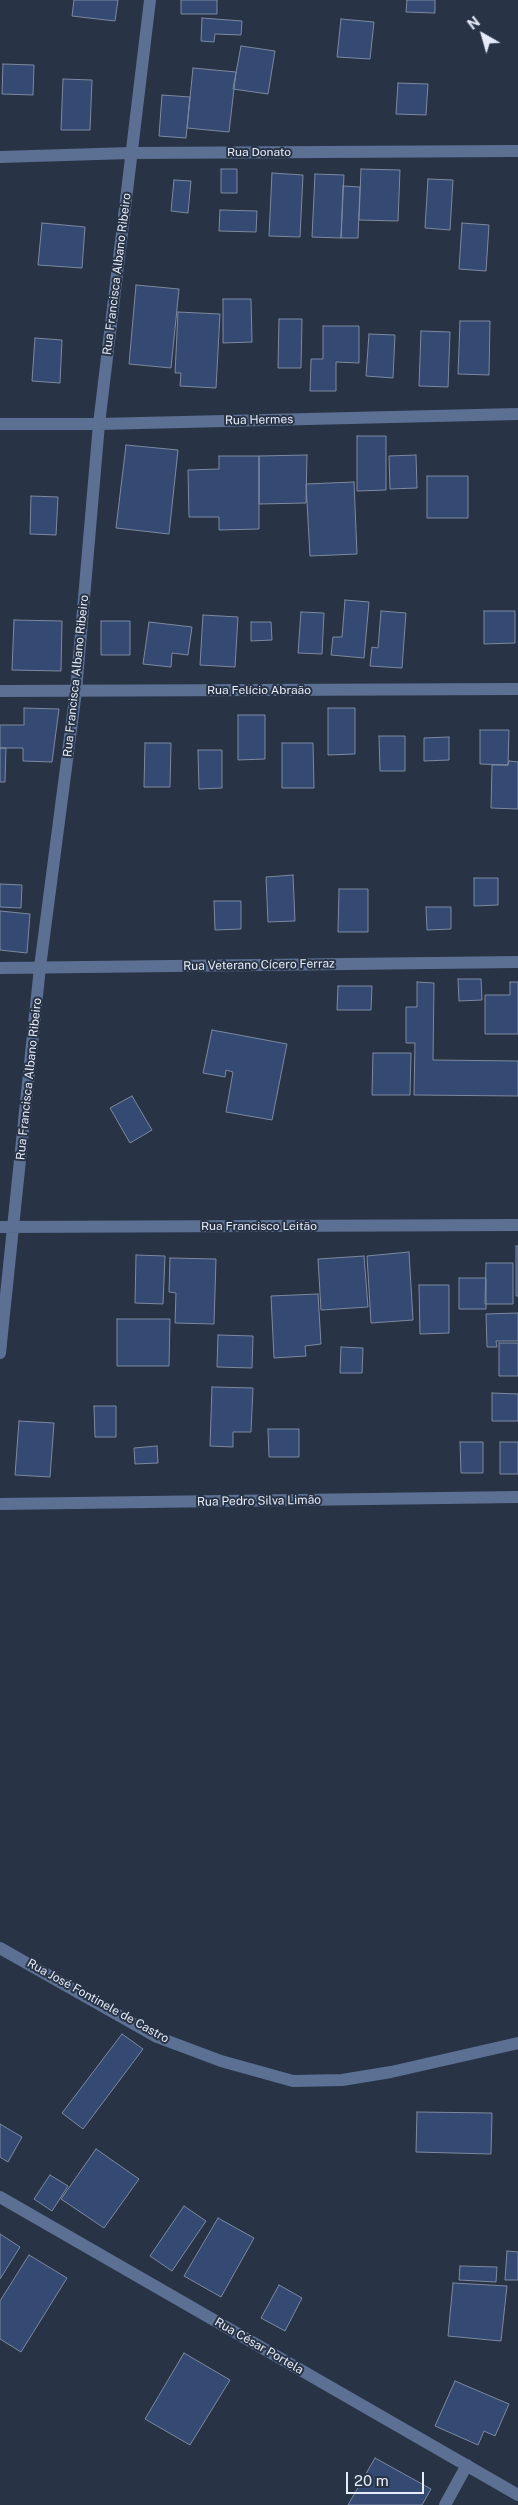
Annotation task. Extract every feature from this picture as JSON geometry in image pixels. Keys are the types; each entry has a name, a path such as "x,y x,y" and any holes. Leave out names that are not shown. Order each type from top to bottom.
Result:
{"street":[{"name":"Rua Francisca Albano Ribeiro","path":"0,1353 40,967 76,691 99,424 130,153 150,0"},
{"name":"Rua Donato","path":"0,157 130,153 518,151"},
{"name":"Rua Hermes","path":"0,424 99,424 518,414"},
{"name":"Rua Felício Abraão","path":"0,692 518,689"},
{"name":"Rua Veterano Cícero Ferraz","path":"0,968 518,962"},
{"name":"Rua Francisco Leitão","path":"0,1227 518,1225"},
{"name":"Rua Pedro Silva Limão","path":"0,1504 518,1498"},
{"name":"Rua José Fontinele de Castro","path":"0,1948 157,2037 221,2061 293,2081 342,2080 391,2072 518,2044"},
{"name":"Rua César Portela","path":"0,2198 518,2495"},
{"path":"445,2505 467,2465"}],"building":[{"path":"74,0 118,0 115,21 72,16"},
{"path":"181,0 217,0 217,14 181,14"},
{"path":"407,0 435,0 435,13 406,12"},
{"path":"202,18 242,21 241,35 215,34 214,42 201,41"},
{"path":"341,19 374,22 370,59 337,57"},
{"path":"241,46 275,51 268,94 233,89"},
{"path":"3,64 34,65 33,95 2,94"},
{"path":"193,68 236,72 229,132 187,128"},
{"path":"63,79 92,80 90,130 61,130"},
{"path":"398,83 428,84 426,115 396,114"},
{"path":"162,95 190,97 186,138 159,136"},
{"path":"221,169 237,169 237,193 221,193"},
{"path":"361,169 400,170 398,221 359,220"},
{"path":"272,173 303,175 300,237 269,236"},
{"path":"315,174 344,175 341,238 312,237"},
{"path":"428,179 453,180 450,230 425,228"},
{"path":"174,180 191,181 188,213 171,211"},
{"path":"343,186 360,187 358,238 341,238"},
{"path":"220,210 257,211 256,232 219,231"},
{"path":"42,223 85,227 82,268 38,265"},
{"path":"462,223 489,225 486,271 459,269"},
{"path":"136,285 179,289 171,368 129,364"},
{"path":"223,299 251,299 252,342 223,343"},
{"path":"178,312 220,314 216,388 180,386 181,373 175,373"},
{"path":"279,319 302,319 301,368 278,368"},
{"path":"460,321 490,321 489,375 458,374"},
{"path":"323,326 359,326 359,363 336,362 336,391 310,391 311,359 323,359"},
{"path":"421,331 450,332 448,387 419,386"},
{"path":"369,334 395,335 393,378 366,376"},
{"path":"35,338 62,340 60,383 32,381"},
{"path":"357,436 386,436 386,490 357,491"},
{"path":"126,445 178,450 169,534 116,528"},
{"path":"307,455 306,503 259,504 259,456"},
{"path":"416,455 417,488 390,489 389,456"},
{"path":"219,456 259,456 259,529 219,530 219,517 189,517 188,470 219,469"},
{"path":"427,476 468,476 468,518 427,518"},
{"path":"354,482 357,554 310,556 306,484"},
{"path":"31,496 58,497 56,535 30,534"},
{"path":"345,600 369,602 364,658 331,655 333,637 342,637"},
{"path":"381,611 406,613 402,668 370,666 372,647 378,648"},
{"path":"484,611 515,611 515,643 484,644"},
{"path":"301,612 324,613 322,654 298,653"},
{"path":"203,615 238,617 235,667 200,665"},
{"path":"14,620 62,621 61,671 12,670"},
{"path":"101,621 130,621 130,655 101,655"},
{"path":"149,622 192,627 188,655 172,653 171,667 143,664"},
{"path":"251,622 271,622 272,640 251,641"},
{"path":"24,708 59,709 52,762 23,761 23,748 0,748 0,725 24,725"},
{"path":"328,708 355,708 355,754 328,755"},
{"path":"238,715 265,715 265,759 238,760"},
{"path":"480,730 509,730 508,765 480,764"},
{"path":"379,736 405,736 405,771 380,771"},
{"path":"449,737 449,760 424,761 424,738"},
{"path":"145,743 171,743 170,787 144,787"},
{"path":"282,743 313,743 314,788 282,788"},
{"path":"0,748 6,748 5,782 0,782"},
{"path":"198,750 222,750 222,788 199,789"},
{"path":"509,761 518,762 518,809 491,808 492,765 508,765"},
{"path":"293,875 295,921 268,922 266,877"},
{"path":"474,878 498,878 498,905 474,906"},
{"path":"0,884 22,885 21,908 0,907"},
{"path":"339,889 368,889 368,932 338,932"},
{"path":"214,901 241,901 241,929 215,930"},
{"path":"426,907 451,907 451,929 427,930"},
{"path":"0,911 30,914 27,953 0,950"},
{"path":"458,979 481,979 482,1000 459,1001"},
{"path":"417,982 434,983 433,1060 518,1061 518,1096 414,1095 415,1043 406,1043 406,1007 417,1007"},
{"path":"510,982 518,982 518,1034 485,1034 485,995 510,995"},
{"path":"338,986 372,986 371,1010 337,1010"},
{"path":"212,1030 287,1044 272,1120 226,1112 233,1072 226,1070 225,1077 203,1073"},
{"path":"373,1053 411,1053 410,1095 372,1095"},
{"path":"132,1096 152,1130 130,1143 110,1108"},
{"path":"516,1246 518,1246 518,1296 516,1296"},
{"path":"409,1252 413,1320 371,1323 367,1256"},
{"path":"136,1255 165,1256 163,1304 135,1303"},
{"path":"364,1256 368,1307 321,1310 318,1259"},
{"path":"170,1258 216,1259 214,1324 175,1323 176,1293 169,1292"},
{"path":"486,1263 513,1263 513,1304 485,1304"},
{"path":"459,1278 486,1278 486,1309 459,1309"},
{"path":"419,1285 449,1285 449,1333 420,1334"},
{"path":"318,1294 321,1344 305,1346 306,1356 274,1358 271,1296"},
{"path":"518,1313 518,1341 496,1341 497,1347 487,1347 486,1314"},
{"path":"117,1319 170,1319 169,1366 117,1366"},
{"path":"218,1335 253,1336 252,1368 217,1367"},
{"path":"499,1343 518,1343 518,1376 499,1376"},
{"path":"341,1347 363,1348 362,1373 340,1373"},
{"path":"212,1387 253,1388 251,1432 233,1432 233,1447 210,1446"},
{"path":"492,1393 518,1394 518,1421 492,1421"},
{"path":"94,1406 116,1406 116,1437 95,1437"},
{"path":"19,1421 54,1423 50,1477 15,1475"},
{"path":"268,1429 299,1429 299,1457 269,1457"},
{"path":"460,1442 483,1442 483,1473 461,1473"},
{"path":"500,1442 518,1442 518,1474 500,1474"},
{"path":"157,1446 158,1463 135,1464 134,1448"},
{"path":"122,2034 143,2049 83,2129 62,2113"},
{"path":"417,2112 492,2113 491,2154 416,2152"},
{"path":"0,2124 22,2137 8,2162 0,2157"},
{"path":"96,2149 139,2179 104,2228 61,2199"},
{"path":"50,2175 68,2186 52,2211 34,2199"},
{"path":"184,2206 206,2221 172,2271 150,2256"},
{"path":"218,2218 254,2238 221,2297 184,2276"},
{"path":"0,2234 20,2247 0,2279"},
{"path":"507,2251 518,2252 518,2280 505,2280"},
{"path":"29,2255 67,2278 21,2352 0,2339 0,2301"},
{"path":"460,2266 497,2267 496,2282 459,2280"},
{"path":"453,2283 507,2286 501,2341 448,2336"},
{"path":"279,2285 302,2298 285,2331 261,2318"},
{"path":"184,2353 230,2380 190,2445 145,2419"},
{"path":"455,2381 509,2404 495,2436 484,2431 478,2445 435,2426"},
{"path":"375,2458 431,2489 422,2505 348,2505"}]}
